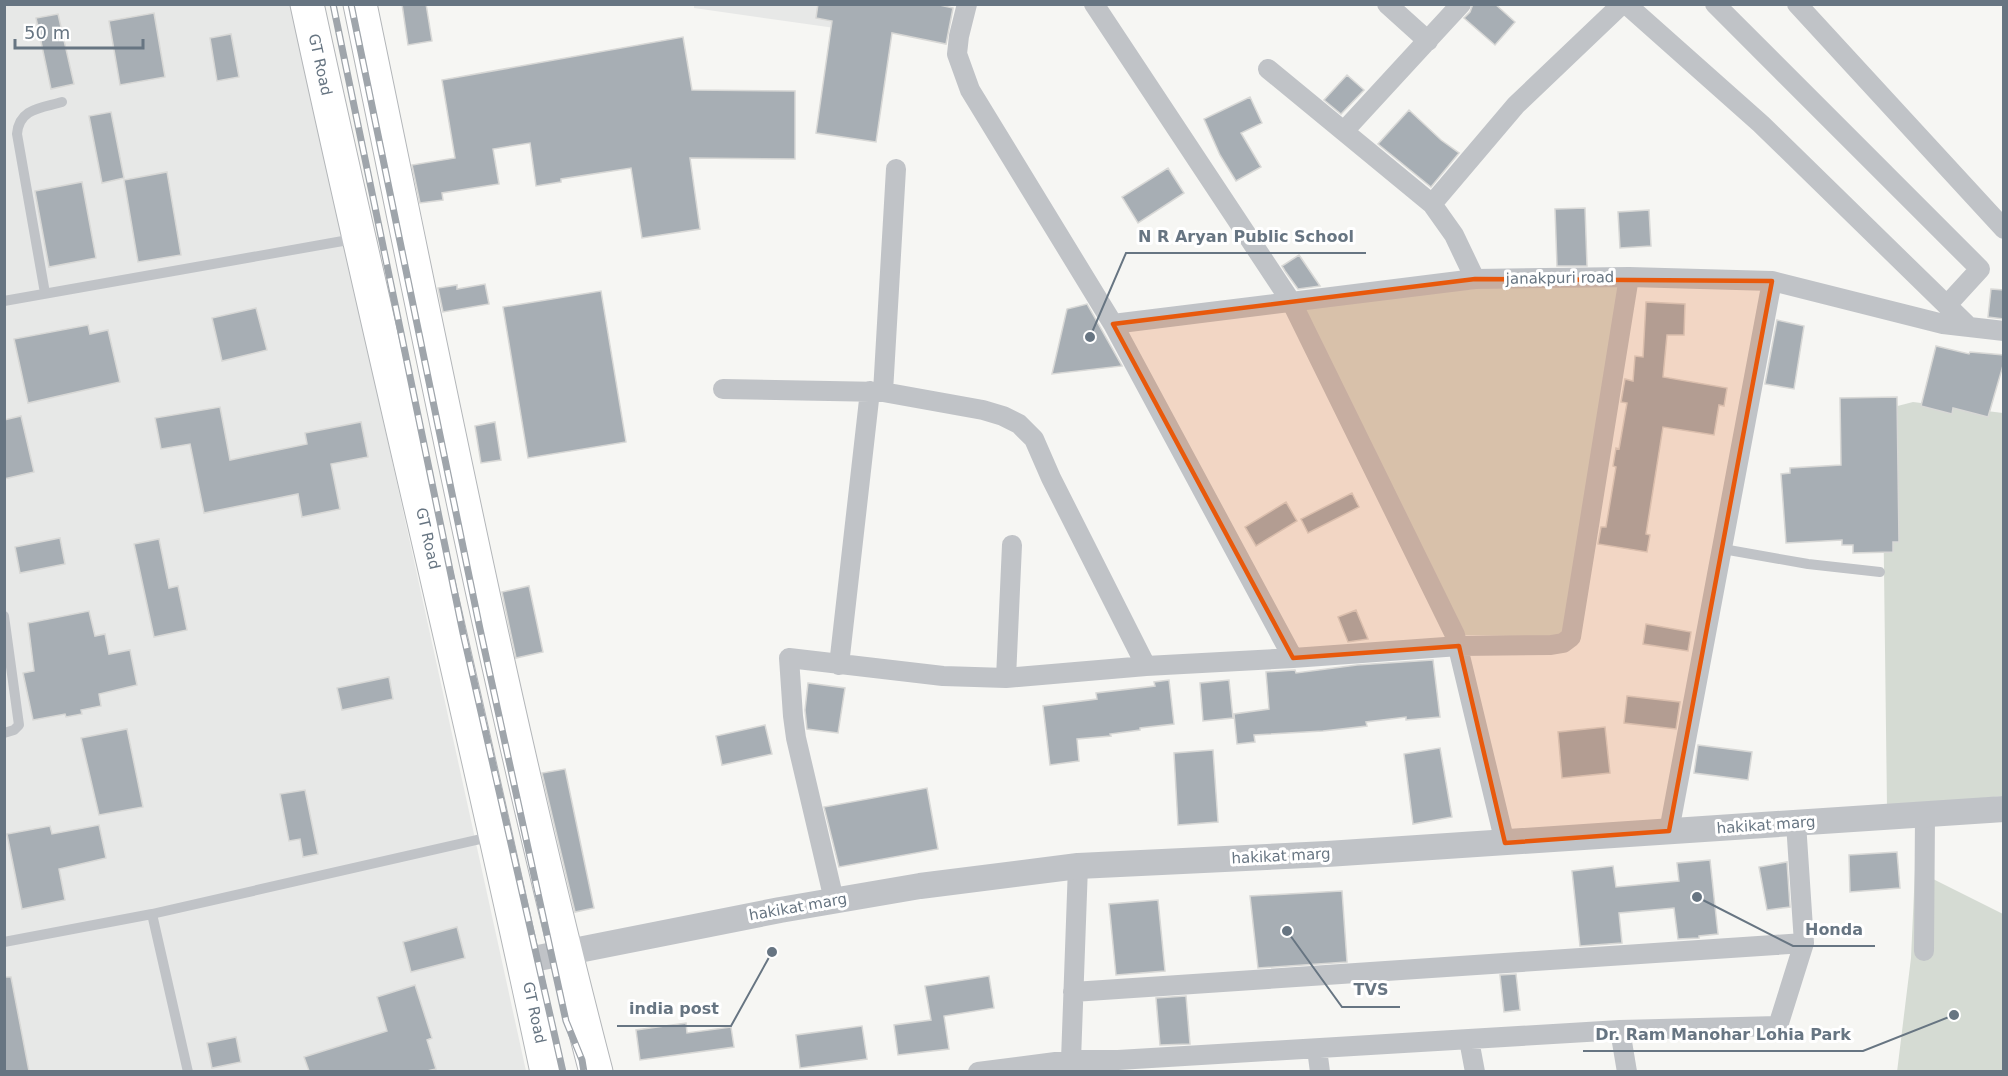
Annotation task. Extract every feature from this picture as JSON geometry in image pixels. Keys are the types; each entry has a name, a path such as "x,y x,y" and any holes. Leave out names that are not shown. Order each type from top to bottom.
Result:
{"highway":[{"name":"GT Road","path":"307,4 357,238 524,961 547,1071"},
{"path":"360,4 484,597 565,952 596,1071"},
{"path":"320,65 370,55"},
{"path":"443,608 484,597"}],"street":[{"path":"967,4 957,54 970,90 1113,324 1293,658"},
{"path":"1094,4 1292,303 1455,634 1505,843"},
{"path":"1387,4 1428,41"},
{"path":"1344,131 1461,4"},
{"path":"1432,204 1516,105 1624,4 1761,124 1969,327"},
{"path":"1715,4 1980,269 1947,305"},
{"path":"1797,4 2004,229"},
{"path":"1268,69 1432,204 1454,235 1475,279"},
{"path":"839,664 877,392 896,168"},
{"path":"834,900 796,738 792,716 789,658 943,676 1006,678 1146,666 1459,646 1551,645 1563,643 1571,637 1629,277"},
{"name":"janakpuri road","path":"1113,324 1475,279 1629,277 1772,281 1943,324 2004,331"},
{"path":"1669,831 1772,281"},
{"path":"723,389 877,392 983,410 1019,424 1034,439 1146,666"},
{"path":"1006,678 1012,544"},
{"name":"hakikat marg","path":"524,961 834,900 920,886 1078,866 1327,854 2004,809"},
{"path":"1924,951 1925,815"},
{"path":"978,1071 1071,1060 1124,1066 1317,1049 1620,1030 1778,1026 1804,943 1796,823"},
{"path":"1071,1060 1078,866"},
{"path":"1073,992 1804,943"},
{"path":"1620,1030 1627,1071"},
{"path":"1469,1040 1474,1071"},
{"path":"1317,1049 1320,1071"}],"lane":[{"path":"45,294 17,134 18,124 24,115 62,102"},
{"path":"4,301 357,238"},
{"path":"1723,549 1808,564 1880,572"},
{"path":"4,616 19,725 14,730 4,733"},
{"path":"4,942 153,914 495,836"},
{"path":"153,914 188,1071"}],"highlighted area":[{"path":"1475,279 1772,281 1669,831 1505,843 1459,646 1293,658 1113,324"}],"shaded area":[{"path":"5,5 292,5 526,1071 5,1072"},
{"path":"694,5 847,5 835,28 694,8"},
{"path":"1629,277 1571,637 1455,635 1292,303"},
{"path":"1913,402 2003,413 2003,796 1887,808 1882,410"},
{"path":"1915,870 2003,914 2003,1071 1897,1072 1911,958"}],"building":[{"path":"402,4 426,4 432,41 408,45"},
{"path":"818,4 935,4 953,8 946,44 892,33 876,142 816,133 832,21 816,18"},
{"path":"1473,4 1495,4 1515,22 1495,45 1464,18 1470,12"},
{"path":"154,13 165,77 120,85 109,21"},
{"path":"58,14 74,84 51,89 36,18"},
{"path":"231,34 239,77 217,81 210,38"},
{"path":"683,37 692,90 795,91 795,159 690,158 700,229 642,238 631,168 561,179 561,182 536,186 530,143 493,149 499,184 442,193 443,200 420,203 412,165 455,158 442,80"},
{"path":"1347,75 1364,90 1341,114 1324,100"},
{"path":"1250,97 1262,123 1241,133 1261,167 1236,181 1220,155 1204,119"},
{"path":"1409,110 1441,140 1459,153 1431,187 1378,144"},
{"path":"111,112 124,178 102,183 89,116"},
{"path":"1168,168 1184,193 1138,223 1122,197"},
{"path":"167,172 181,255 138,262 124,180"},
{"path":"82,182 96,258 49,267 35,191"},
{"path":"1585,208 1587,266 1557,266 1555,209"},
{"path":"1649,210 1651,246 1620,248 1618,212"},
{"path":"1299,255 1320,286 1298,289 1285,271 1282,266"},
{"path":"485,284 489,304 443,312 438,288 457,285 457,289"},
{"path":"1991,289 2004,290 2004,319 1988,317"},
{"path":"601,291 626,442 528,458 503,307"},
{"path":"1646,302 1685,304 1684,335 1667,335 1663,377 1727,388 1724,406 1719,405 1714,435 1663,427 1646,534 1650,535 1647,552 1598,544 1601,527 1606,527 1616,467 1613,466 1616,448 1619,449 1627,403 1621,402 1625,379 1633,381 1635,356 1643,357"},
{"path":"1087,304 1122,366 1052,374 1067,309"},
{"path":"256,308 267,350 222,361 212,318"},
{"path":"1777,320 1804,326 1794,389 1765,384"},
{"path":"88,325 90,334 108,330 120,382 28,403 14,339"},
{"path":"1936,346 1969,354 1970,352 2004,355 1988,417 1953,408 1952,414 1921,406"},
{"path":"1897,397 1899,542 1893,542 1893,552 1853,553 1853,545 1842,545 1842,540 1786,543 1781,474 1790,473 1790,468 1841,465 1840,398"},
{"path":"220,407 230,460 307,444 305,433 361,422 368,457 331,464 340,509 302,517 298,494 204,513 190,444 161,449 155,418"},
{"path":"21,416 34,472 4,479 4,420"},
{"path":"495,422 501,460 481,463 475,426"},
{"path":"1352,493 1359,507 1308,533 1301,519"},
{"path":"1286,502 1297,521 1256,546 1245,527"},
{"path":"60,538 65,564 20,573 15,547"},
{"path":"159,539 169,588 178,586 187,630 154,637 134,544"},
{"path":"529,586 543,652 516,658 502,592"},
{"path":"1356,610 1368,639 1348,642 1338,617"},
{"path":"89,611 95,636 105,634 109,654 130,650 137,685 99,694 101,706 81,710 82,714 66,717 65,714 33,720 23,673 34,671 28,623"},
{"path":"1646,624 1691,632 1688,651 1643,644"},
{"path":"1433,660 1440,717 1406,720 1406,717 1366,722 1367,726 1254,735 1255,742 1237,744 1234,714 1269,709 1266,672 1295,670 1296,673 1357,665"},
{"path":"389,677 393,699 342,710 337,688"},
{"path":"1169,680 1174,724 1140,728 1140,730 1110,734 1111,736 1077,739 1079,761 1050,765 1043,706 1097,699 1096,693 1155,686 1154,682"},
{"path":"1229,680 1233,718 1203,721 1200,683"},
{"path":"808,683 845,688 838,733 807,729 805,710"},
{"path":"1627,696 1680,702 1676,729 1624,723"},
{"path":"765,725 772,754 722,765 716,736"},
{"path":"1605,727 1610,773 1562,778 1558,732"},
{"path":"127,729 143,807 99,815 81,738"},
{"path":"1698,745 1752,752 1748,780 1694,773"},
{"path":"1440,748 1452,817 1413,824 1404,754"},
{"path":"1213,750 1218,822 1178,825 1174,753"},
{"path":"565,769 594,908 575,912 542,773"},
{"path":"927,788 938,849 839,867 824,807"},
{"path":"305,790 318,854 303,857 300,839 289,841 280,794"},
{"path":"99,825 106,858 59,869 65,900 22,909 7,834 50,826 52,834"},
{"path":"1897,852 1900,888 1850,892 1849,855"},
{"path":"1710,860 1718,934 1678,939 1674,908 1619,913 1622,943 1580,946 1572,871 1613,866 1616,887 1679,881 1677,863"},
{"path":"1787,862 1790,907 1767,910 1759,867"},
{"path":"1342,891 1347,962 1258,968 1250,896"},
{"path":"1158,900 1165,971 1116,975 1109,904"},
{"path":"457,927 465,958 411,972 403,942"},
{"path":"1516,974 1520,1010 1504,1012 1500,975"},
{"path":"989,976 994,1008 944,1016 949,1049 898,1055 894,1025 931,1020 925,986"},
{"path":"4,977 11,977 29,1071 4,1071"},
{"path":"415,985 432,1038 427,1040 436,1069 427,1071 309,1071 304,1057 387,1031 377,997"},
{"path":"1186,996 1190,1044 1160,1045 1156,998"},
{"path":"686,1023 687,1033 731,1027 734,1047 640,1060 636,1030"},
{"path":"862,1026 867,1059 800,1068 796,1035"},
{"path":"236,1037 241,1062 212,1068 207,1043"}],"railway":[{"path":"333,4 463,633 563,1072"},
{"path":"351,4 480,629 566,1021 582,1060 584,1072"}],"place":[{"name":"N R Aryan Public School","path":"1090,337"},
{"name":"Honda","path":"1697,897"},
{"name":"TVS","path":"1287,931"},
{"name":"india post","path":"772,952"},
{"name":"Dr. Ram Manohar Lohia Park","path":"1954,1015"}]}
